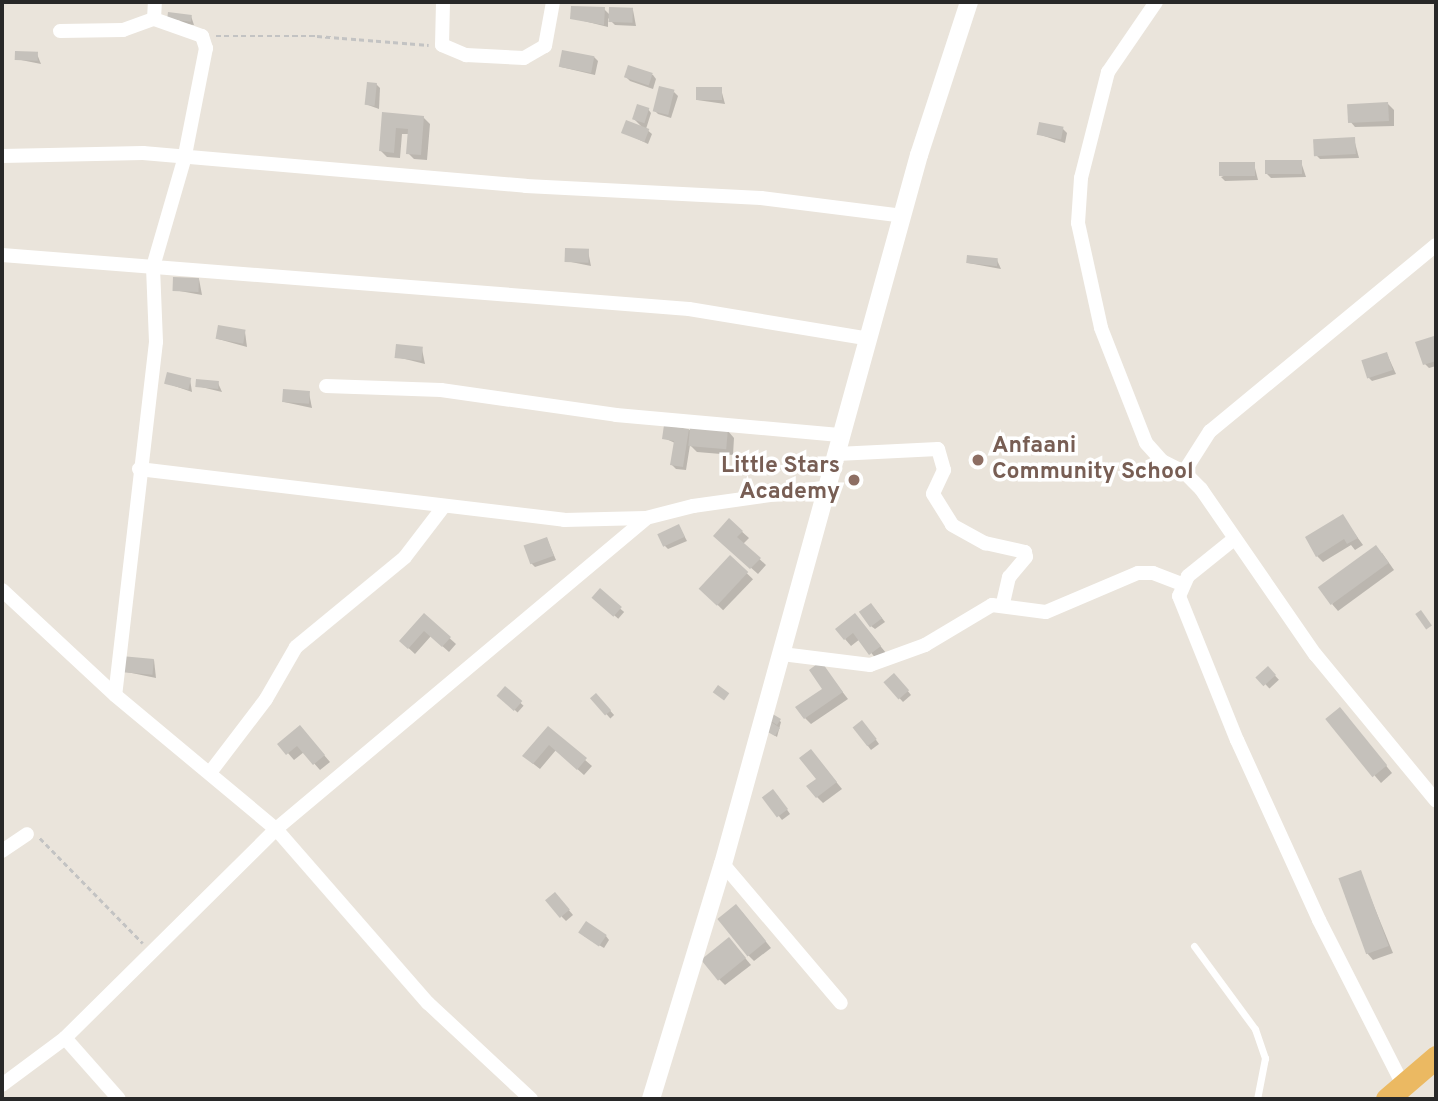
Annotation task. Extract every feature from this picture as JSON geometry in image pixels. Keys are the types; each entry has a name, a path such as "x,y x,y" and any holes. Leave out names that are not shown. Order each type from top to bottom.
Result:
{"highway":[{"path":"1395,1092 1436,1057"}],"street":[{"path":"154,19 155,2"},
{"path":"443,2 442,45 466,55 524,58 536,54 550,33 553,2"},
{"path":"651,1099 723,864 903,216 969,2"},
{"path":"1156,2 1108,72 1081,178 1078,223 1101,328 1146,443 1162,461 1184,472 1201,489 1315,654 1436,801"},
{"path":"60,31 123,30 154,19 202,36 206,48 184,160 153,267 156,342 139,469 115,695"},
{"path":"2,156 143,153 184,160 526,186 761,198 903,216"},
{"path":"1184,472 1210,431 1436,245"},
{"path":"2,255 689,309 870,339"},
{"path":"326,386 441,390 616,415 842,435"},
{"path":"782,654 870,664 925,645 1003,603 1012,572 1026,557 1025,551 985,542 953,525 933,494 944,470 938,449 836,454"},
{"path":"139,469 564,520 646,518 693,506 828,487"},
{"path":"212,770 266,699 296,647 405,557 444,506"},
{"path":"2,1085 65,1038 276,829 646,518"},
{"path":"1234,539 1181,584 1180,596 1237,740 1395,1092"},
{"path":"1003,603 1025,612 1046,612 1138,573 1153,573 1181,584"},
{"path":"2,590 115,695 212,770 276,829 428,1003 531,1099"},
{"path":"2,851 27,834"},
{"path":"723,864 842,1003"},
{"path":"65,1038 119,1099"}],"lane":[{"path":"1194,946 1255,1029 1265,1058 1258,1099"}],"path":[{"path":"202,36 317,36 442,45"},
{"path":"27,834 39,837 152,953"}],"building":[{"path":"571,6 605,7 604,25 570,19"},
{"path":"609,7 633,8 632,23 608,22"},
{"path":"168,12 192,15 191,22 167,19"},
{"path":"562,50 594,56 591,73 559,67"},
{"path":"15,51 38,52 38,61 15,60"},
{"path":"628,65 653,73 649,85 624,77"},
{"path":"367,82 377,83 375,106 365,105"},
{"path":"659,86 675,90 668,115 653,111"},
{"path":"696,87 722,87 722,100 696,100"},
{"path":"1388,102 1389,121 1348,123 1347,104"},
{"path":"637,104 649,108 644,123 632,119"},
{"path":"382,112 424,116 421,155 406,154 408,129 396,128 394,153 379,151"},
{"path":"626,120 649,129 644,142 621,133"},
{"path":"1039,122 1064,127 1061,140 1037,135"},
{"path":"1355,137 1356,154 1314,156 1313,139"},
{"path":"1265,160 1302,160 1302,174 1265,174"},
{"path":"1219,162 1255,162 1255,176 1219,176"},
{"path":"565,248 589,249 588,263 565,262"},
{"path":"967,255 998,258 997,266 966,263"},
{"path":"173,277 199,278 198,292 173,291"},
{"path":"218,325 246,330 243,344 216,339"},
{"path":"1434,336 1436,361 1423,365 1415,342"},
{"path":"396,344 423,347 421,361 395,358"},
{"path":"1387,352 1393,370 1367,378 1361,360"},
{"path":"167,372 191,378 188,390 164,384"},
{"path":"196,379 219,381 218,389 195,387"},
{"path":"283,389 310,391 309,404 282,402"},
{"path":"664,425 689,429 683,467 670,465 674,441 662,439"},
{"path":"690,427 728,430 726,449 688,446"},
{"path":"1343,514 1358,538 1347,544 1344,539 1316,557 1305,537"},
{"path":"729,518 743,531 737,537 761,558 750,569 713,536"},
{"path":"679,524 685,537 663,547 657,534"},
{"path":"547,537 554,556 530,564 524,546"},
{"path":"1376,545 1389,563 1331,605 1318,587"},
{"path":"730,555 748,572 717,606 699,589"},
{"path":"600,588 622,607 613,617 591,598"},
{"path":"871,603 882,618 870,627 859,612"},
{"path":"1421,610 1432,626 1426,630 1415,614"},
{"path":"424,613 451,637 442,647 424,631 408,649 399,641"},
{"path":"855,613 881,646 869,655 853,633 844,640 835,629"},
{"path":"121,656 154,659 152,675 120,672"},
{"path":"821,661 843,692 804,719 795,707 822,689 809,670"},
{"path":"1268,666 1276,675 1263,686 1255,677"},
{"path":"894,673 909,690 899,700 883,682"},
{"path":"718,685 729,693 724,701 713,692"},
{"path":"505,686 522,701 514,711 496,696"},
{"path":"596,693 611,710 605,716 590,698"},
{"path":"1340,707 1387,765 1372,777 1325,719"},
{"path":"771,713 781,719 777,725 768,719"},
{"path":"768,720 780,728 775,736 762,729"},
{"path":"862,720 877,739 867,746 853,727"},
{"path":"300,725 325,755 313,765 297,746 286,755 277,744"},
{"path":"548,726 587,758 577,770 549,745 533,764 522,756"},
{"path":"811,749 837,782 816,798 806,786 816,779 799,758"},
{"path":"773,789 788,809 777,817 762,797"},
{"path":"1361,870 1389,946 1366,954 1338,878"},
{"path":"555,892 570,910 560,918 545,900"},
{"path":"736,904 766,941 748,956 717,919"},
{"path":"586,921 607,935 599,947 578,933"},
{"path":"729,937 746,958 718,981 701,960"}],"place":[{"name":"Anfaani Community School","path":"978,460"},
{"name":"Little Stars Academy","path":"854,480"}]}
